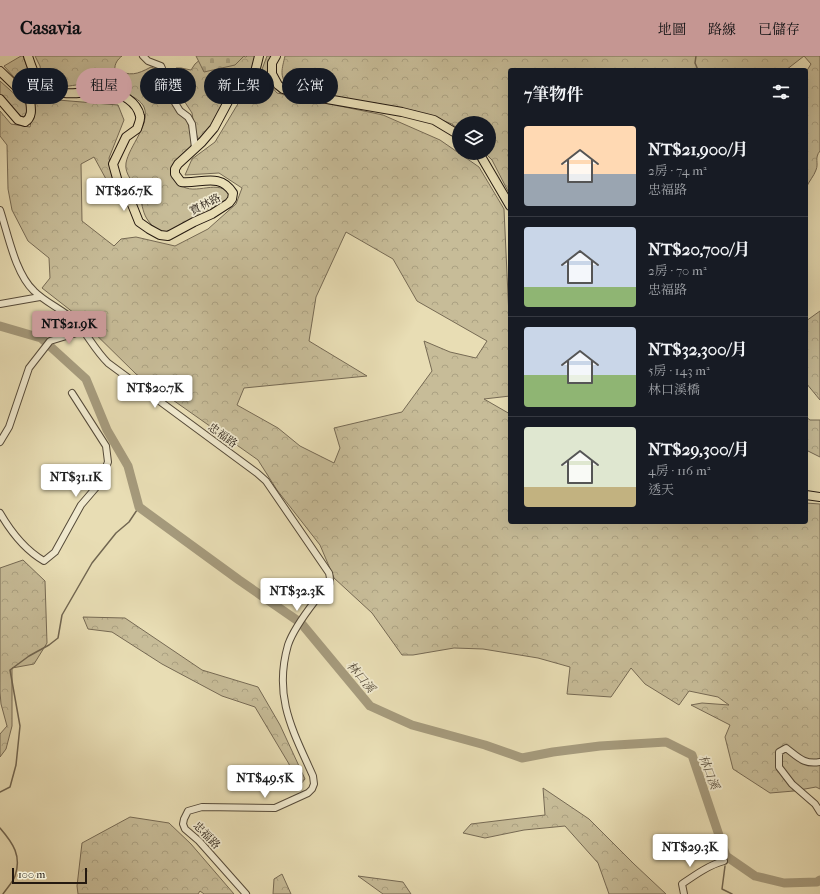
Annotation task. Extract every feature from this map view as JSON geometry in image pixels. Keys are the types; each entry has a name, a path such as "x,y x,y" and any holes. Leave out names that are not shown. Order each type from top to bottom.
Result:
{"main road":[{"name":"寶林路","path":"28,56 36,78 49,89 67,93 108,92 123,96 134,104 140,117 138,128 126,137 113,164 118,182 131,202 139,222 160,235 168,236 212,214 229,203 232,199 233,192 228,185 211,180 181,182 175,174 175,169 178,164 214,128 230,98 255,72 259,56"},
{"path":"276,56 272,63 272,74 278,85 283,89 304,95 402,112 434,120 452,131"},
{"path":"0,71 30,100 31,113 29,118 25,122 18,120 0,99"},
{"path":"483,160 508,203"},
{"path":"808,495 820,497"}],"street":[{"path":"143,56 161,66 167,80 169,93 180,111 188,117 192,124 195,148"},
{"name":"忠福路","path":"0,210 13,256 28,284 40,297 65,312 78,324 98,353 108,363 266,481 329,573 329,584 294,632 288,645 283,685 285,706 292,730 313,776 314,784 312,789 308,793 275,808 202,807 188,811 184,819 183,824 185,829 199,841 246,894"},
{"path":"0,304 40,297"},
{"path":"0,442 9,427 29,368 50,341 83,332"},
{"path":"0,513 22,544 34,555 44,561 55,552 81,505 99,484 108,462 106,446 72,393"},
{"path":"820,762 812,764 804,762 786,748 779,752 779,767 792,784 816,804 820,812"},
{"path":"684,894 682,884 718,862 724,861"}],"green space":[{"path":"23,56 27,68 12,68 12,75 4,66"},
{"path":"35,56 122,56 117,62 115,68 76,68 76,85 68,86 68,68 40,68"},
{"path":"196,56 244,56 235,65 222,68 204,68 204,72"},
{"path":"259,56 253,68 204,68 204,104 231,104 199,140 195,132 192,113 186,104 196,104 196,68 192,68 202,58"},
{"path":"267,56 272,56 269,68 262,68"},
{"path":"285,56 804,56 789,68 508,68 508,191 492,160 496,160 496,116 452,116 452,124 415,111 375,103 338,99 338,68 282,68"},
{"path":"804,56 820,56 820,151 817,156 816,170 808,184 808,69 811,64"},
{"path":"140,72 140,102 132,96 132,74"},
{"path":"0,81 12,92 12,104 26,104 31,111 25,117 22,117 0,96"},
{"path":"274,89 277,93 282,94 282,104 330,104 383,115 440,140 452,148 452,160 469,160 479,167 504,209 508,295 508,396 484,399 508,413 508,524 808,524 808,503 820,504 820,789 816,787 770,793 733,769 725,737 730,725 691,705 702,703 729,705 718,697 689,691 679,705 645,684 631,668 611,697 567,694 570,667 538,658 483,649 454,648 413,655 402,655 372,613 334,578 320,545 277,490 258,460 136,374 74,313 42,288 50,278 49,258 28,241 12,210 8,189 7,145 0,136 0,111 11,124 30,127 32,117 31,104 68,104 68,101 76,102 76,104 118,105 124,120 109,158 114,185 123,200 118,201 94,157 81,164 82,221 114,246 121,239 136,237 175,246 208,229 236,204 242,188 219,173 185,175 192,159 215,142 238,104 274,104","holes":["346,232 393,259 417,301 487,341 476,358 450,352 424,341 432,371 402,412 334,428 340,448 334,463 300,446 278,428 237,405 244,388 367,376 309,341 316,297"]},
{"path":"142,104 175,104 178,111 187,120 193,142 192,151 178,167 177,182 183,187 189,189 217,187 229,193 229,202 172,233 161,232 149,222 145,216 139,193 128,175 126,167 128,156 145,121"},
{"path":"820,311 820,400 808,385 808,320"},
{"path":"808,418 810,420 820,420 820,457 808,451"},
{"path":"23,560 45,581 47,643 34,664 12,668 12,726 6,749 0,757 0,734 7,726 1,704 0,692 0,568"},
{"path":"83,617 125,618 202,670 258,687 280,725 305,779 296,790 289,764 255,707 222,696 162,664 112,632 88,629"},
{"path":"543,788 589,819 666,894 609,894 598,863 565,826 524,830 485,838 463,833 471,824 545,815"},
{"path":"130,817 169,823 191,844 234,894 204,894 200,891 198,894 78,894 77,886 82,843"},
{"path":"282,874 291,894 273,894 274,879"},
{"path":"358,876 403,882 411,894 383,894"}],"waterway":[{"path":"696,56 695,63 697,68"},
{"name":"林口溪","path":"0,326 41,338 86,379 107,430 128,466 139,507 301,623 370,706 412,725 485,745 522,758 553,752 600,746 666,742 692,755 726,856 755,876 784,883 817,882 820,880"},
{"path":"0,792 10,787 16,765 20,726 10,670 58,638 62,615 92,563 116,533 129,522 139,507"},
{"path":"0,828 9,839 17,856 17,869 14,878 3,894"},
{"path":"725,866 722,889 732,894"}]}
